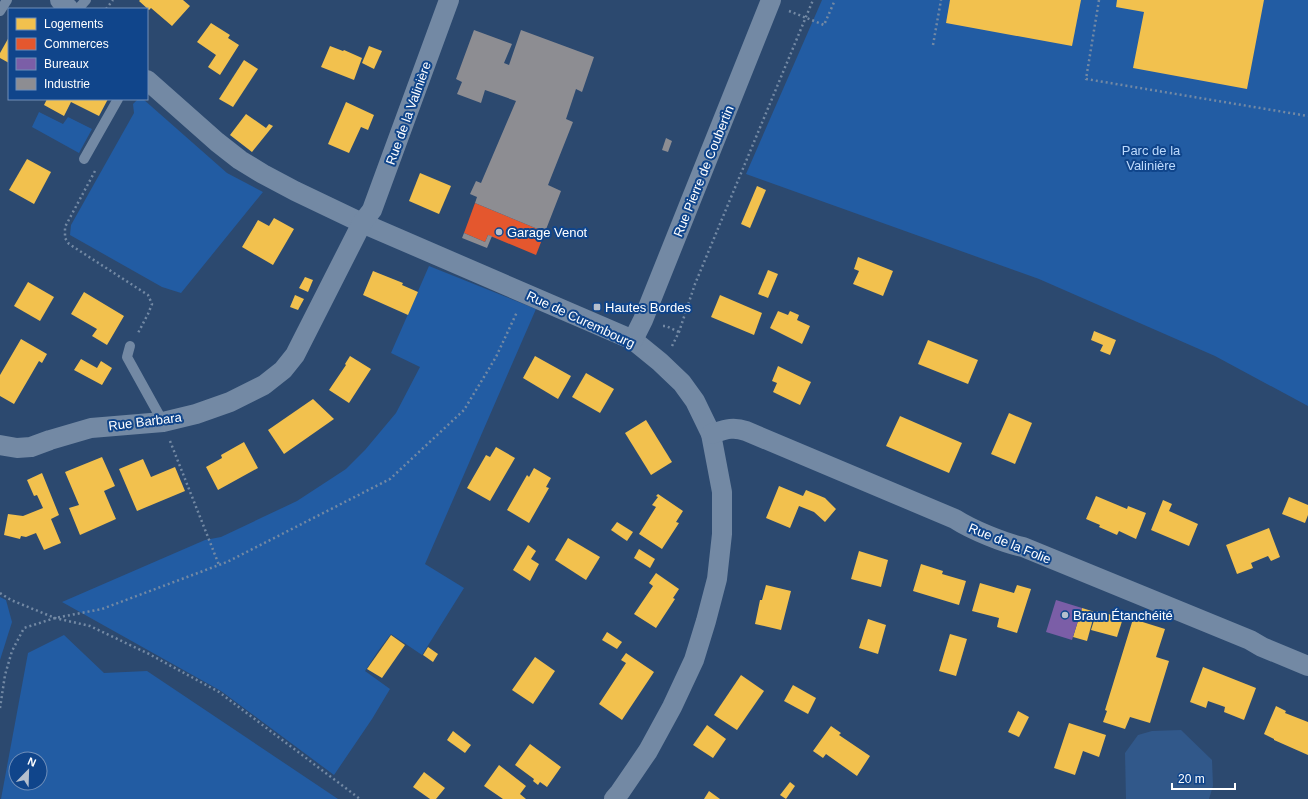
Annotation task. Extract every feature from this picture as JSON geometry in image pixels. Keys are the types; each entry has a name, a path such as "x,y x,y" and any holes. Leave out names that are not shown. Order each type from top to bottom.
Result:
{"street":[{"path":"60,0 69,8"},
{"name":"Rue de la Valinière","path":"362,223 372,210 449,0"},
{"name":"Rue Pierre de Coubertin","path":"633,340 646,312 770,2"},
{"name":"Rue de Curembourg","path":"148,81 217,142 240,160 295,191 362,223 633,340 660,362 682,383 695,401 711,434 722,492 722,534 717,579 694,660 672,707 648,751 614,799"},
{"name":"Rue Barbara","path":"0,445 17,448 31,447 91,428 163,422 196,414 230,402 264,385 283,370 295,356 362,223"},
{"name":"Rue de la Folie","path":"711,434 733,428 746,431 956,519 971,528 1013,545 1023,547 1243,637 1262,647 1308,666"}],"lane":[{"path":"0,11 7,0"},
{"path":"79,8 86,0"},
{"path":"84,159 117,100"},
{"path":"130,346 127,357 163,422"}],"path":[{"path":"107,8 113,0"},
{"path":"660,362 669,353 679,332 698,277 813,0"},
{"path":"770,2 824,25 835,0"},
{"path":"933,45 941,0"},
{"path":"1099,0 1086,78 1308,116"},
{"path":"98,166 65,227 65,238 69,244 148,295 152,304 130,346"},
{"path":"0,708 5,675 12,651 24,628 55,618 102,609 219,565 390,479 464,410 496,357 525,293"},
{"path":"659,326 666,326 679,332"},
{"path":"163,422 219,565"},
{"path":"0,593 11,600 55,618 90,626 149,654 219,692 360,799"}],"green space":[{"name":"Parc de la Valinière","path":"822,0 1308,0 1308,406 1215,356 1039,279 746,174"},
{"path":"137,100 144,100 227,173 263,192 181,293 162,287 70,235 71,225 134,113 133,104"},
{"path":"39,112 63,124 68,117 92,129 79,153 32,127"},
{"path":"429,266 536,309 425,564 464,588 422,655 391,634 378,651 365,671 390,689 372,719 334,775 221,691 62,602 205,540 221,537 297,501 346,469 365,450 396,413 420,367 391,353"},
{"path":"0,597 6,600 12,622 0,660"},
{"path":"64,635 104,673 147,671 338,799 1,799 8,761 8,791 48,791 48,751 10,751 28,653"}],"shaded area":[{"path":"1181,730 1212,760 1213,786 1209,799 1126,799 1125,753 1138,735 1152,731"}],"building: Logements":[{"path":"183,0 190,6 172,26 151,8 149,10 139,1"},
{"path":"950,0 1081,0 1072,46 946,23"},
{"path":"1117,0 1264,0 1247,89 1133,68 1144,12 1116,7"},
{"path":"211,23 230,35 228,38 239,45 220,75 208,67 216,55 197,42"},
{"path":"8,39 8,62 0,58 0,53"},
{"path":"330,46 362,58 354,80 321,67"},
{"path":"369,46 382,51 374,69 362,63"},
{"path":"244,60 258,69 233,107 219,99"},
{"path":"46,100 107,100 99,116 71,102 64,116 44,105"},
{"path":"346,102 374,115 368,130 361,127 349,153 328,144"},
{"path":"246,114 266,128 269,124 273,126 252,152 230,135"},
{"path":"27,159 51,172 34,204 9,190"},
{"path":"420,173 451,186 439,214 409,201"},
{"path":"757,186 766,190 750,228 741,224"},
{"path":"274,218 294,229 273,265 242,247 258,220 269,226"},
{"path":"858,257 893,271 883,296 853,284 859,271 854,269"},
{"path":"768,270 778,274 768,298 758,294"},
{"path":"373,271 403,283 402,285 418,292 408,315 363,295"},
{"path":"305,277 313,280 308,292 299,288"},
{"path":"28,282 54,297 40,321 14,306"},
{"path":"84,292 124,316 107,345 92,336 97,329 71,314"},
{"path":"295,295 304,299 298,310 290,307"},
{"path":"720,295 762,313 754,335 711,317"},
{"path":"778,311 788,315 790,311 799,315 797,320 810,326 802,344 770,328"},
{"path":"1094,331 1116,340 1110,355 1100,351 1103,345 1091,340"},
{"path":"21,339 47,354 42,363 39,361 14,404 0,396 0,375"},
{"path":"928,340 978,360 968,384 918,364"},
{"path":"350,356 371,369 349,403 329,390 346,365 345,364"},
{"path":"535,356 571,376 558,399 523,378"},
{"path":"81,359 97,368 101,361 112,368 102,385 74,370"},
{"path":"778,366 811,382 800,405 773,392 777,383 772,381"},
{"path":"586,373 614,389 600,413 572,397"},
{"path":"313,399 334,419 284,454 268,430"},
{"path":"1009,413 1032,423 1015,464 991,454"},
{"path":"900,416 962,443 949,473 886,446"},
{"path":"646,420 672,462 651,475 625,433"},
{"path":"244,442 258,468 218,490 206,467 222,458 221,455"},
{"path":"496,447 515,458 490,501 467,488 486,455 490,457"},
{"path":"102,457 115,486 104,491 116,519 80,535 69,508 79,505 65,472"},
{"path":"143,459 151,477 175,467 185,491 137,511 119,469"},
{"path":"534,468 551,478 546,487 549,488 529,523 507,510 527,475 529,477"},
{"path":"42,473 59,515 51,519 61,543 44,550 36,533 26,537 21,536 20,539 4,535 8,514 23,516 43,508 37,495 34,496 27,480"},
{"path":"779,486 803,496 806,490 825,498 836,509 825,522 814,512 799,506 790,528 766,518"},
{"path":"658,494 683,511 676,522 679,523 662,549 639,534 656,507 652,505 658,497 656,496"},
{"path":"1096,496 1127,509 1128,506 1146,513 1136,539 1119,531 1117,535 1086,519"},
{"path":"1289,497 1308,505 1308,515 1305,523 1282,514"},
{"path":"1163,500 1172,504 1169,511 1198,524 1189,546 1151,530"},
{"path":"617,522 633,532 627,541 611,530"},
{"path":"1269,528 1280,557 1271,561 1268,556 1251,563 1253,568 1237,574 1226,545"},
{"path":"568,538 600,557 586,580 555,560"},
{"path":"528,545 536,551 531,559 539,564 530,581 513,570"},
{"path":"639,549 655,559 650,568 634,558"},
{"path":"859,551 888,560 881,587 851,579"},
{"path":"921,564 943,571 942,574 966,581 959,605 913,591"},
{"path":"656,573 679,589 673,598 675,599 656,628 634,614 653,586 649,583"},
{"path":"980,583 1014,593 1017,585 1031,589 1017,633 997,627 999,618 972,611"},
{"path":"766,585 791,591 781,630 755,624 760,600 762,600"},
{"path":"1082,608 1095,612 1087,641 1073,637"},
{"path":"1097,611 1123,618 1117,637 1091,630"},
{"path":"868,619 886,625 878,654 859,648"},
{"path":"1133,619 1165,629 1156,657 1169,661 1150,723 1130,717 1125,729 1103,722 1107,711 1105,710"},
{"path":"607,632 622,642 617,649 602,640"},
{"path":"950,634 967,639 956,676 939,671"},
{"path":"391,635 405,645 382,678 367,669"},
{"path":"428,647 438,654 433,662 423,655"},
{"path":"626,653 654,672 622,720 599,704 626,663 621,660"},
{"path":"535,657 555,671 533,704 512,690"},
{"path":"1203,667 1256,688 1244,720 1224,712 1225,707 1208,701 1206,708 1190,702"},
{"path":"741,675 764,691 737,730 714,715"},
{"path":"793,685 816,698 808,714 784,701"},
{"path":"1276,706 1286,711 1285,713 1308,722 1308,755 1264,734"},
{"path":"1018,711 1029,717 1019,737 1008,732"},
{"path":"1069,723 1106,735 1099,757 1083,751 1075,775 1054,768"},
{"path":"707,725 726,739 713,758 693,745"},
{"path":"831,726 841,733 839,735 870,756 857,776 826,754 823,758 813,751"},
{"path":"453,731 471,745 465,753 447,740"},
{"path":"530,744 561,767 547,787 540,782 538,785 533,781 534,779 515,765"},
{"path":"499,765 526,786 520,794 526,799 503,799 484,786"},
{"path":"424,772 445,788 436,799 430,799 413,787"},
{"path":"790,782 795,786 786,799 780,795"},
{"path":"709,791 720,799 704,799"}],"building: Commerces":[{"path":"475,203 545,232 536,255 488,235 485,242 464,233"}],"building: Bureaux":[{"path":"1056,600 1082,608 1072,640 1046,632"}],"building: Industrie":[{"path":"474,30 512,44 504,63 509,65 521,30 594,57 582,92 576,89 566,119 573,122 548,185 561,191 545,232 475,203 477,197 470,194 476,181 481,183 516,101 485,90 481,103 457,94 462,82 456,79"},
{"path":"666,138 672,141 668,152 662,150"},
{"path":"464,233 485,242 488,235 492,236 487,248 462,238"}],"place":[{"name":"Garage Venot","path":"499,232"},
{"name":"Hautes Bordes","path":"597,307"},
{"name":"Braun Étanchéité","path":"1065,615"}]}
